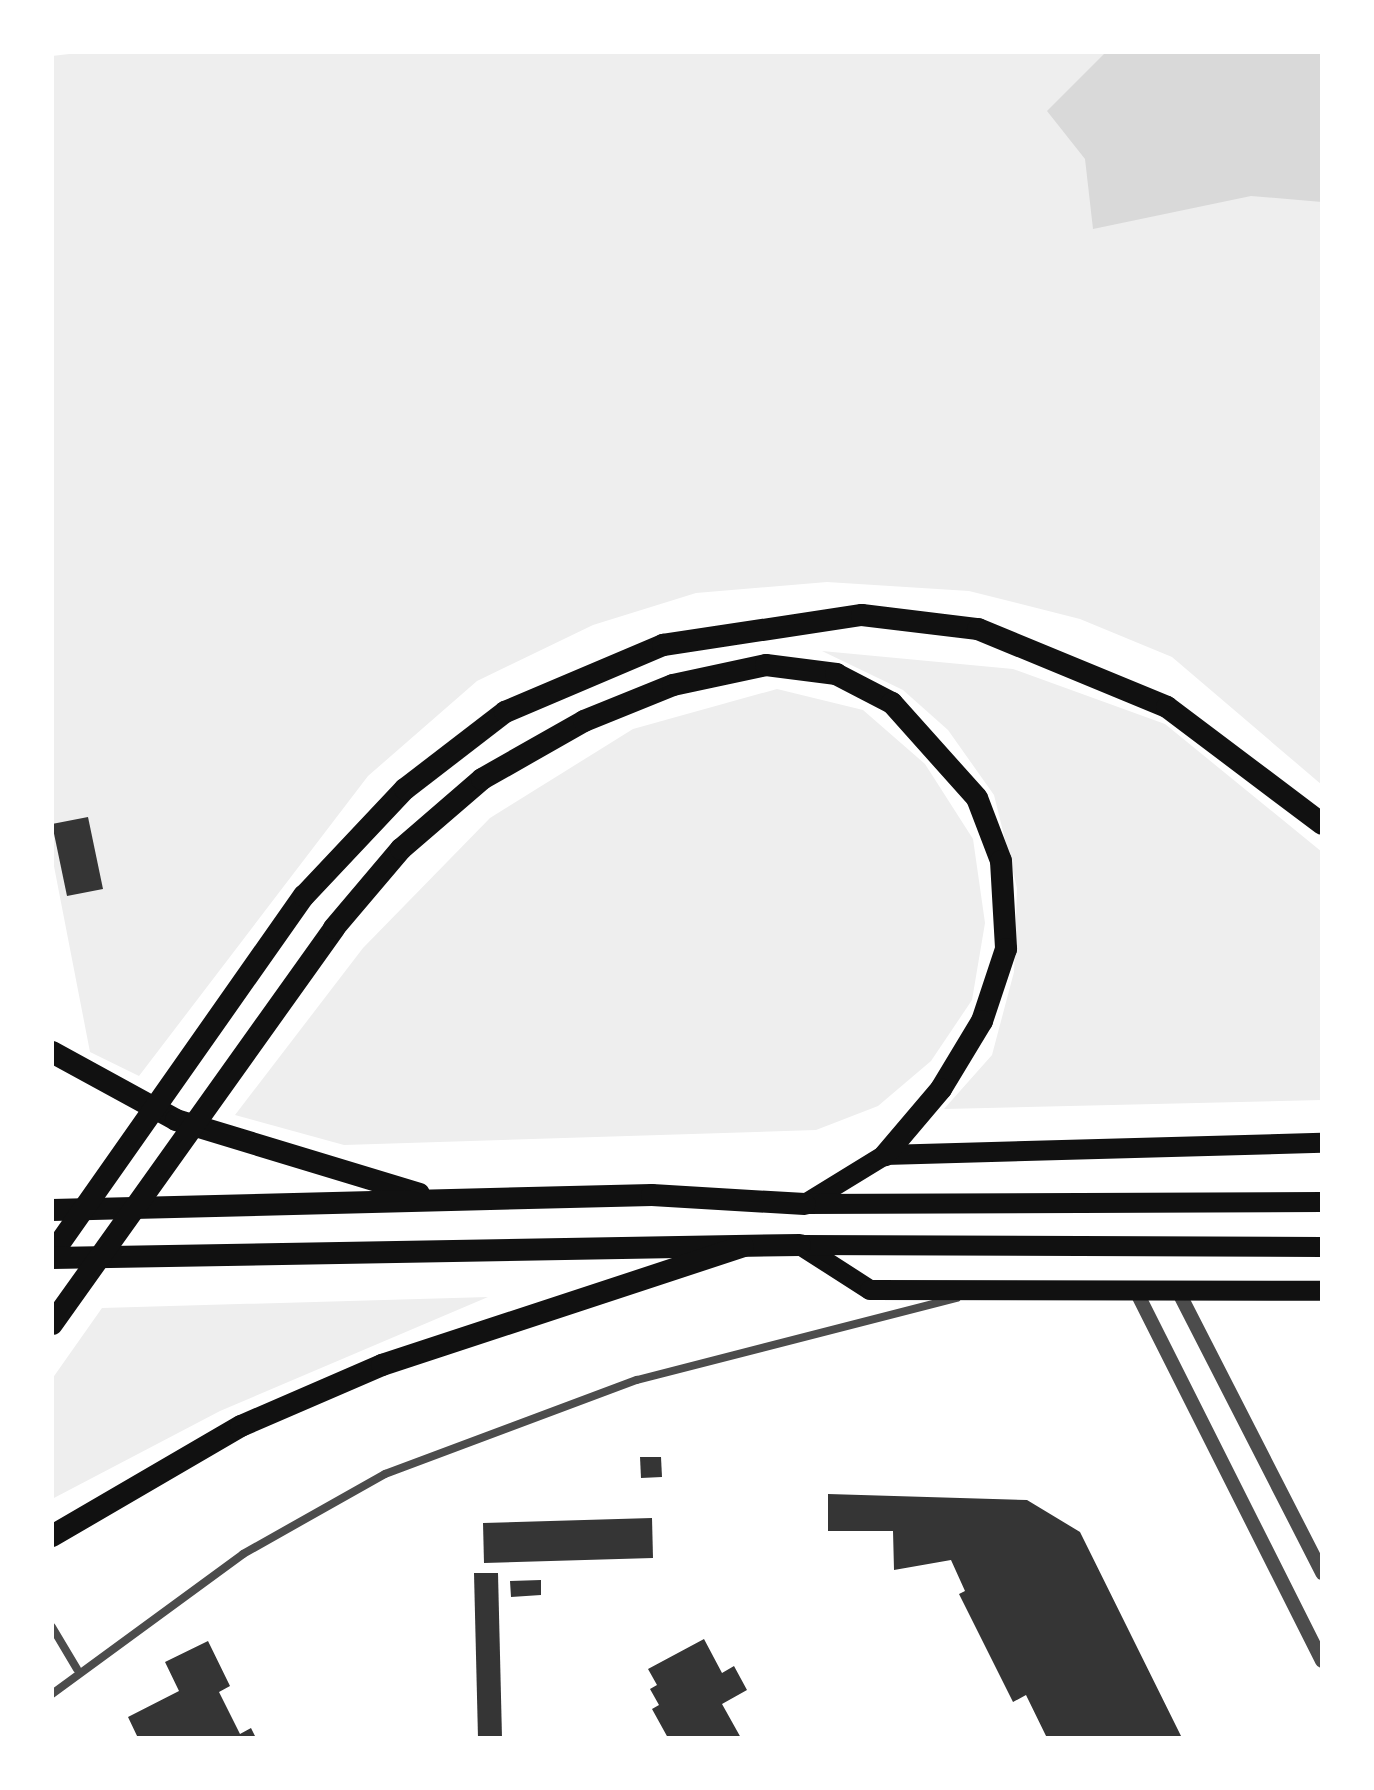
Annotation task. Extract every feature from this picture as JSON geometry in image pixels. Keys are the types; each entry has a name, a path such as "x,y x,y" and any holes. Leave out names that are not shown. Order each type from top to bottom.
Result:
{"highway":[{"path":"52,1256 304,896 405,789 505,712 663,645 862,615 978,629 1079,665 1167,707 1322,824"},
{"path":"52,1324 334,928 401,849 482,779 584,721 673,685 766,665 836,674 892,703 938,747 977,798 1001,861 1006,949 982,1021 941,1089 885,1155"},
{"path":"52,1052 176,1120 439,1200"},
{"path":"52,1210 652,1195 805,1204"},
{"path":"52,1256 800,1245"},
{"path":"52,1536 241,1426 382,1365 743,1246"}],"main road":[{"path":"805,1204 885,1155 1322,1143"},
{"path":"805,1204 1322,1202"},
{"path":"800,1245 1322,1247"},
{"path":"800,1245 870,1290 1322,1291"}],"street":[{"path":"52,1694 77,1669 243,1554 385,1474 637,1380 985,1290"},
{"path":"1136,1291 1322,1661"},
{"path":"1178,1291 1322,1573"},
{"path":"52,1627 77,1669"}],"shaded area":[{"path":"86,52 1322,52 1322,785 1172,657 1080,619 969,591 827,582 696,593 593,625 477,681 368,776 139,1076 90,1052 52,856 52,56"},
{"path":"1106,52 1322,52 1322,202 1251,196 1093,229 1085,159 1047,111"},
{"path":"822,651 1013,669 1165,724 1322,852 1322,1100 944,1109 992,1055 1014,972 1017,888 994,795 948,730 903,690"},
{"path":"777,689 863,710 925,764 973,839 985,923 972,1000 931,1061 878,1106 816,1130 344,1145 235,1115 363,948 490,818 633,729"},
{"path":"488,1297 220,1411 52,1499 52,1379 102,1308"}],"building":[{"path":"88,817 103,889 67,896 52,824"},
{"path":"640,1457 661,1457 662,1477 641,1478"},
{"path":"828,1494 1027,1500 1080,1532 1182,1738 1047,1738 1026,1695 1013,1702 959,1594 965,1591 951,1560 894,1570 893,1531 828,1531"},
{"path":"652,1518 653,1558 484,1563 483,1523"},
{"path":"474,1573 498,1573 502,1738 478,1738"},
{"path":"541,1580 541,1595 511,1597 510,1581"},
{"path":"704,1639 722,1673 734,1666 747,1690 722,1704 741,1738 668,1738 652,1709 659,1705 650,1689 657,1685 648,1669"},
{"path":"208,1641 230,1686 219,1692 240,1734 251,1728 256,1738 138,1738 128,1717 179,1691 165,1662"}]}
